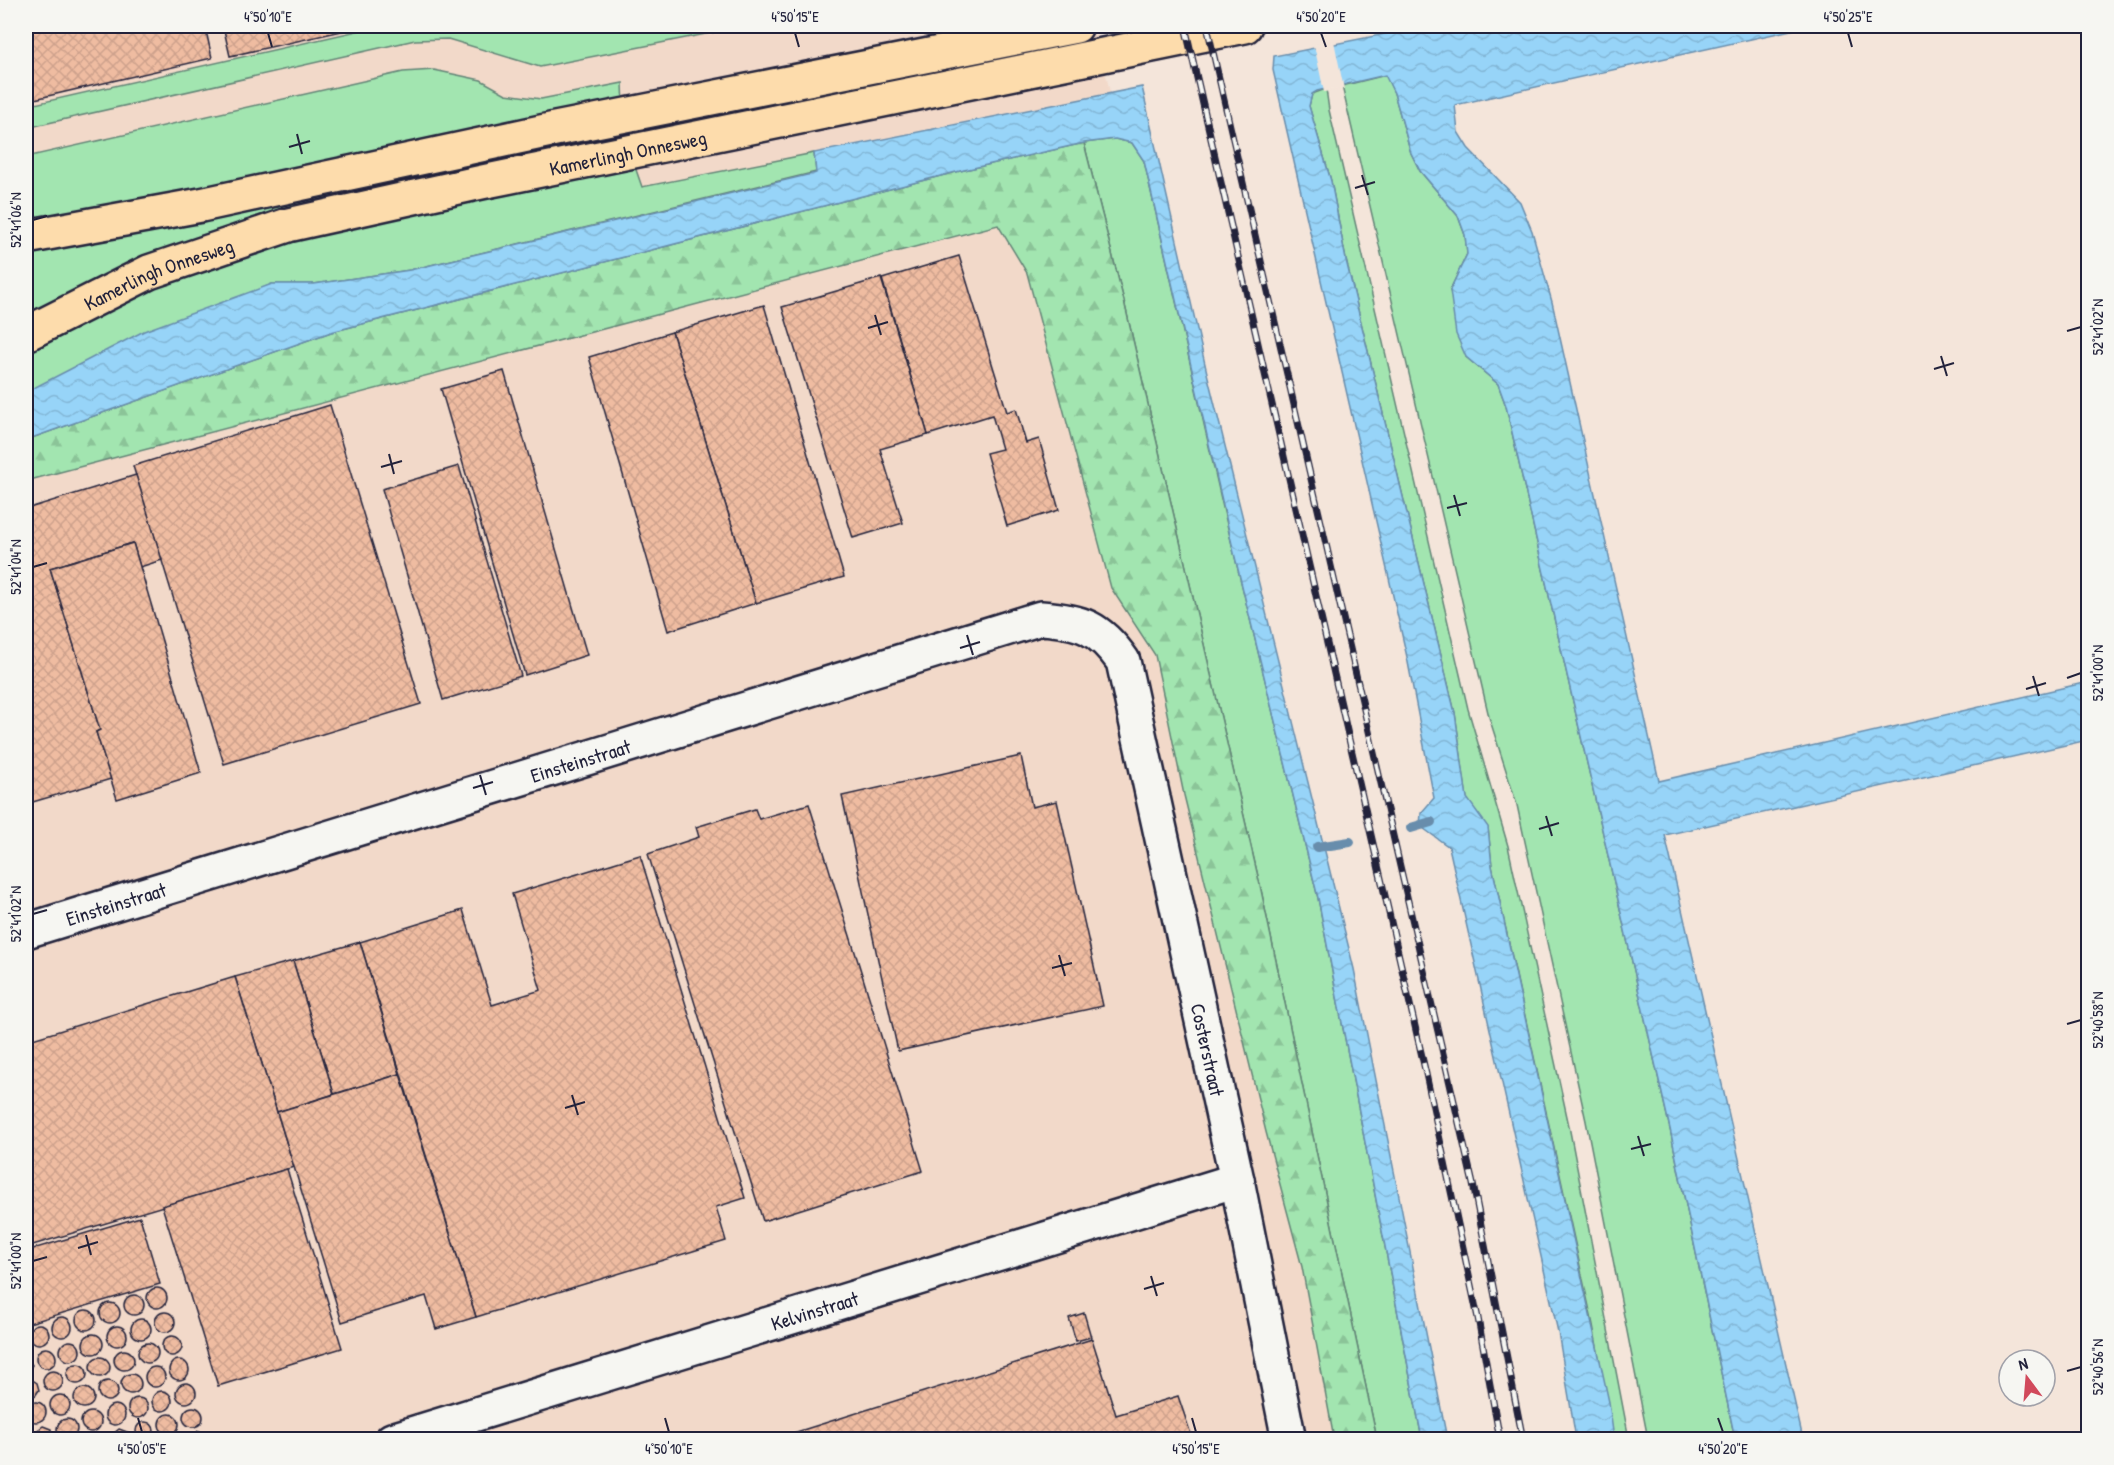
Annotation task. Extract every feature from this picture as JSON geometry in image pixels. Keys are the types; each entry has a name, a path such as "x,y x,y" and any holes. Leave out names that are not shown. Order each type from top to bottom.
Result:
{"main road":[{"name":"Kamerlingh Onnesweg","path":"26,237 201,205 566,127 1076,26"},
{"name":"Kamerlingh Onnesweg","path":"26,334 149,272 288,225 482,182 1245,26"}],"street":[{"name":"Einsteinstraat","path":"26,931 1041,618 1084,625 1108,640 1123,661"},
{"name":"Costerstraat","path":"1123,661 1237,1180 1289,1440"},
{"name":"Kelvinstraat","path":"392,1440 1237,1180"}],"shaded area":[{"path":"26,26 1095,26 1282,854 1328,1096 1372,1439 26,1439"}],"green space":[{"path":"379,26 746,26 540,67 448,39 415,40 26,128 26,106"},
{"path":"434,70 481,80 506,94 541,99 623,83 624,108 26,224 26,157 403,72"},
{"path":"1386,75 1394,93 1411,153 1420,171 1458,216 1465,235 1467,254 1450,290 1466,357 1498,384 1506,406 1670,1129 1735,1439 1648,1439 1586,1121 1517,805 1489,717 1342,86"},
{"path":"1326,89 1468,709 1508,846 1569,1126 1629,1439 1614,1439 1593,1325 1492,866 1488,828 1467,799 1455,713 1346,260 1331,181 1309,106 1312,94"},
{"path":"628,128 630,140 26,320 26,249"},
{"path":"1115,139 1132,143 1144,161 1224,512 1318,898 1422,1439 1377,1439 1260,885 1124,301 1084,143"},
{"path":"1084,143 1124,301 1260,885 1377,1439 1334,1439 1302,1267 1266,1132 1184,795 1155,655 1111,588 1027,273 998,225 26,481 26,440 331,332 960,171"},
{"path":"814,153 816,172 410,270 314,284 272,284 26,392 26,346 86,314 231,254 634,164 642,187"}],"water":[{"path":"1425,26 1809,26 1455,105 1458,132 1468,148 1520,202 1532,231 1552,302 1659,781 2088,682 2088,740 1665,835 1803,1439 1735,1439 1670,1129 1506,406 1498,384 1466,357 1456,334 1450,290 1467,254 1465,235 1458,216 1420,171 1411,153 1394,93 1385,75 1317,91 1312,94 1309,106 1331,181 1346,260 1455,713 1467,798 1488,827 1492,866 1609,1402 1614,1439 1576,1439 1558,1332 1449,847 1420,826 1421,813 1434,798 1407,657 1273,70 1274,56"},
{"path":"1142,87 1207,373 1354,969 1447,1439 1422,1439 1318,898 1234,553 1144,161 1132,143 1115,139 1084,143 960,171 331,332 26,440 26,392 144,331 272,284 314,284 410,270 816,173 814,153"}],"pier":[{"path":"1334,41 1344,89 1324,92 1314,45"}],"building":[{"path":"26,26 205,26 212,58 26,101"},
{"path":"223,26 364,26 230,56"},
{"path":"959,256 1007,412 1016,409 1026,443 1039,439 1059,510 1007,526 986,453 1002,449 992,415 928,435 882,279"},
{"path":"881,278 928,435 880,449 903,523 853,538 782,307"},
{"path":"764,305 844,577 756,603 672,332"},
{"path":"672,332 756,603 668,631 589,357"},
{"path":"504,371 587,655 525,675 441,389"},
{"path":"330,405 421,704 224,764 133,466"},
{"path":"459,466 521,676 443,700 382,489"},
{"path":"136,475 162,560 140,567 133,543 50,568 100,730 96,732 111,779 26,804 26,509"},
{"path":"133,543 201,773 117,799 96,732 100,730 50,568"},
{"path":"1021,756 1032,807 1057,801 1103,1006 898,1051 842,796"},
{"path":"809,804 923,1171 763,1221 648,854 699,837 696,827 755,809 759,819"},
{"path":"640,855 745,1198 716,1207 726,1241 476,1317 360,942 463,910 492,1005 541,990 512,894"},
{"path":"360,942 400,1074 334,1094 293,961"},
{"path":"293,961 334,1094 277,1112 235,977"},
{"path":"235,977 294,1167 26,1247 26,1041"},
{"path":"400,1074 476,1317 436,1329 426,1296 342,1322 277,1112"},
{"path":"287,1169 342,1348 218,1386 162,1206"},
{"path":"140,1217 160,1284 26,1324 26,1251"},
{"path":"157,1288 164,1291 167,1298 164,1305 157,1308 150,1305 147,1298 150,1291"},
{"path":"134,1295 141,1298 144,1305 141,1312 134,1315 127,1312 124,1305 127,1298"},
{"path":"110,1303 117,1306 120,1313 117,1320 110,1323 103,1320 100,1313 103,1306"},
{"path":"86,1310 93,1313 96,1320 93,1327 86,1330 79,1327 76,1320 79,1313"},
{"path":"165,1312 172,1315 175,1322 172,1329 165,1332 158,1329 155,1322 158,1315"},
{"path":"1084,1313 1091,1337 1076,1341 1069,1318"},
{"path":"62,1317 69,1320 72,1327 69,1334 62,1337 55,1334 52,1327 55,1320"},
{"path":"141,1319 148,1322 151,1329 148,1336 141,1339 134,1336 131,1329 134,1322"},
{"path":"39,1324 46,1327 49,1334 46,1341 39,1344 32,1341 29,1334 32,1327"},
{"path":"117,1326 124,1329 127,1336 124,1343 117,1346 110,1343 107,1336 110,1329"},
{"path":"93,1334 100,1337 103,1344 100,1351 93,1354 86,1351 83,1344 86,1337"},
{"path":"172,1336 179,1339 182,1346 179,1353 172,1356 165,1353 162,1346 165,1339"},
{"path":"1092,1339 1116,1415 1178,1396 1193,1440 771,1440"},
{"path":"70,1341 77,1344 80,1351 77,1358 70,1361 63,1358 60,1351 63,1344"},
{"path":"148,1343 155,1346 158,1353 155,1360 148,1363 141,1360 138,1353 141,1346"},
{"path":"46,1348 53,1351 56,1358 53,1365 46,1368 39,1365 36,1358 39,1351"},
{"path":"124,1350 131,1353 134,1360 131,1367 124,1370 117,1367 114,1360 117,1353"},
{"path":"26,1356 32,1365 26,1374"},
{"path":"100,1357 107,1360 110,1367 107,1374 100,1377 93,1374 90,1367 93,1360"},
{"path":"179,1360 186,1363 189,1370 186,1377 179,1380 172,1377 169,1370 172,1363"},
{"path":"77,1364 84,1367 87,1374 84,1381 77,1384 70,1381 67,1374 70,1367"},
{"path":"155,1367 162,1370 165,1377 162,1384 155,1387 148,1384 145,1377 148,1370"},
{"path":"53,1371 60,1374 63,1381 60,1388 53,1391 46,1388 43,1381 46,1374"},
{"path":"131,1374 138,1377 141,1384 138,1391 131,1394 124,1391 121,1384 124,1377"},
{"path":"31,1379 37,1383 39,1390 35,1396 27,1398 26,1380"},
{"path":"108,1381 115,1384 118,1391 115,1398 108,1401 101,1398 98,1391 101,1384"},
{"path":"186,1383 193,1386 196,1393 193,1400 186,1403 179,1400 176,1393 179,1386"},
{"path":"84,1388 91,1391 94,1398 91,1405 84,1408 77,1405 74,1398 77,1391"},
{"path":"162,1391 169,1394 172,1401 169,1408 162,1411 155,1408 152,1401 155,1394"},
{"path":"60,1395 67,1398 70,1405 67,1412 60,1415 53,1412 50,1405 53,1398"},
{"path":"138,1398 145,1401 148,1408 145,1415 138,1418 131,1415 128,1408 131,1401"},
{"path":"36,1402 43,1405 46,1412 43,1419 36,1422 29,1419 26,1412 29,1405"},
{"path":"115,1405 122,1408 125,1415 122,1422 115,1425 108,1422 105,1415 108,1408"},
{"path":"193,1407 200,1410 203,1417 200,1424 193,1427 186,1424 183,1417 186,1410"},
{"path":"91,1412 98,1415 101,1422 98,1429 91,1432 84,1429 81,1422 84,1415"},
{"path":"169,1414 176,1417 179,1424 176,1431 169,1434 162,1431 159,1424 162,1417"},
{"path":"67,1419 74,1422 77,1429 74,1436 67,1439 60,1436 57,1429 60,1422"},
{"path":"141,1422 149,1422 154,1427 152,1438 141,1440 136,1435 136,1427"},
{"path":"43,1426 51,1429 52,1440 34,1440 35,1432"},
{"path":"119,1429 130,1433 131,1440 112,1440 113,1434"},
{"path":"198,1431 206,1433 210,1440 191,1440"}],"waterway":[{"path":"1411,828 1431,822"},
{"path":"1317,847 1350,842"}],"railway":[{"path":"1185,26 1426,1074 1478,1318 1500,1440"},
{"path":"1207,26 1473,1184 1523,1440"}]}
